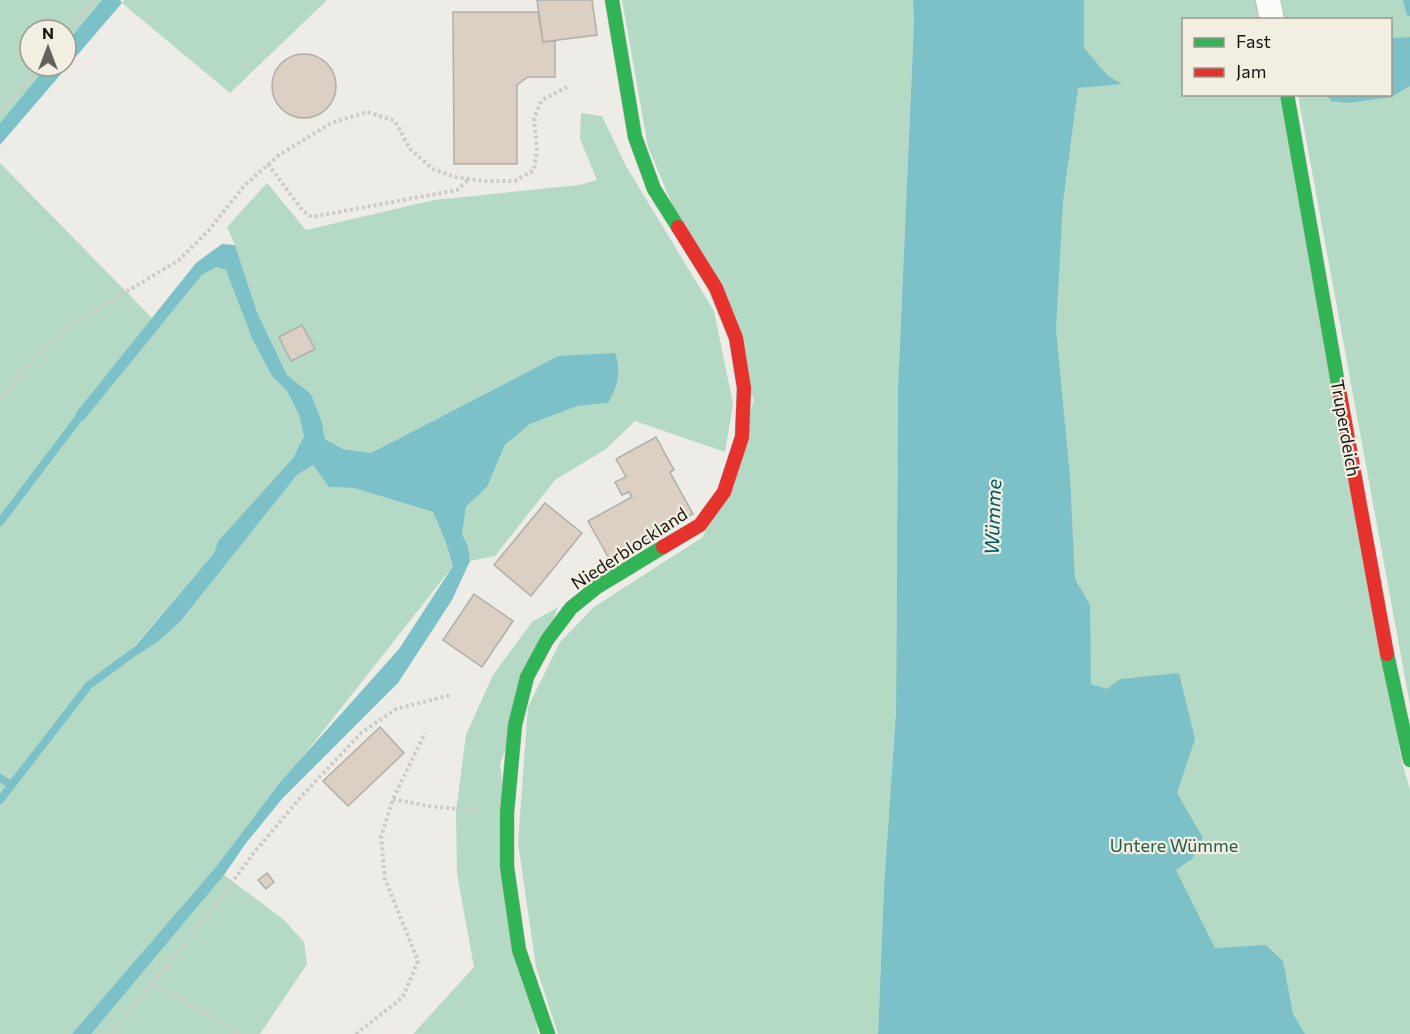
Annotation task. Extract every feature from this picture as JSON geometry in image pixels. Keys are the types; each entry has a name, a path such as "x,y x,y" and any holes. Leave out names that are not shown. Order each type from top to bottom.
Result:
{"street":[{"name":"Niederblockland","path":"548,1034 519,950 507,867 507,813 515,725 527,677 547,640 572,608 597,587 700,525 724,492 742,437 744,388 736,338 716,288 654,189 635,137 612,0"},
{"path":"1268,0 1272,18"},
{"name":"Truperdeich","path":"1287,96 1375,591 1395,698 1410,760"}],"path":[{"path":"78,20 95,0"},
{"path":"0,112 29,78"},
{"path":"0,399 61,331 179,260 209,230 244,186 268,164 331,123 367,112 396,121 410,149 433,169 455,177 483,181 515,181 534,170 537,149 534,118 542,100 567,87"},
{"path":"268,164 302,210 312,217 457,190 469,179"},
{"path":"111,1034 199,927 253,854 300,798 361,734 396,709 452,695"},
{"path":"356,1034 402,997 418,961 385,879 381,837 393,799 425,733"},
{"path":"393,799 428,806 507,813"},
{"path":"153,983 241,1034"}],"green space":[{"path":"0,0 102,0 78,29 78,18 18,18 18,78 37,78 0,123"},
{"path":"124,0 327,0 230,93 122,3"},
{"path":"622,0 913,0 914,21 898,387 896,711 884,886 878,1034 558,1034 536,967 518,843 528,707 560,642 594,607 703,537 754,400 648,147"},
{"name":"Untere Wümme","path":"1012,0 1261,0 1265,18 1182,18 1182,96 1280,96 1402,762 1410,790 1410,1034 977,1034"},
{"path":"1280,0 1410,0 1410,37 1392,38 1392,18 1283,18"},
{"path":"1410,86 1410,705 1298,96 1328,96 1331,101 1392,97"},
{"path":"581,113 602,116 626,166 714,311 733,404 725,452 635,421 606,449 555,480 495,556 470,561 468,546 462,534 466,507 487,487 505,445 530,424 578,406 608,403 558,356 371,453 343,449 325,439 322,422 311,394 287,375 257,312 227,227 267,183 306,230 434,200 579,185 597,180 580,139"},
{"path":"0,163 152,318 75,415 83,420 202,275 216,266 226,270 272,376 287,391 299,415 304,436 293,458 218,541 214,553 132,649 139,654 159,641 180,622 297,475 313,464 329,487 354,488 433,512 453,566 216,867 283,919 304,942 307,964 260,1034 0,1034"},
{"path":"558,607 500,764 538,1034 413,1034 474,967 457,874 456,811 466,735 493,675 532,622"}],"water":[{"path":"102,0 120,0 122,3 78,54 78,29"},
{"name":"Wümme","path":"913,0 1084,0 1084,48 1107,75 1122,84 1078,88 1063,202 1056,329 1070,477 1075,579 1090,605 1091,684 1107,689 1120,679 1179,673 1195,739 1177,793 1203,838 1192,859 1176,870 1215,948 1266,945 1283,961 1293,1014 1305,1034 878,1034 884,886 896,711 898,387 914,21"},
{"path":"1410,37 1410,86 1392,97 1348,103 1331,101 1328,96 1392,96 1392,38"},
{"path":"37,78 58,78 0,145 0,123"},
{"path":"222,244 235,245 257,312 287,375 311,394 322,422 325,439 343,449 371,453 558,356 615,353 618,379 608,403 578,406 530,424 505,445 487,487 466,507 462,534 468,546 470,561 452,600 398,683 282,799 246,843 224,875 91,1034 72,1034 216,867 282,780 399,649 453,566 433,512 354,488 329,487 313,465 297,475 180,622 159,641 139,654 132,650 214,553 218,541 293,458 304,436 299,415 287,391 272,376 252,338 226,270 216,267 202,275 83,421 75,414 196,263"}],"building":[{"path":"537,0 592,0 597,35 543,42"},
{"path":"453,12 538,12 543,42 555,41 555,77 528,77 517,85 517,164 454,164"},
{"path":"298,54 310,54 327,63 334,74 336,86 334,98 327,109 310,118 298,118 286,113 277,104 272,92 272,80 277,68 286,59"},
{"path":"302,325 315,349 291,361 279,337"},
{"path":"656,437 674,470 670,472 693,514 610,560 588,521 632,497 629,492 622,495 615,482 626,477 616,459"},
{"path":"545,503 582,533 531,596 494,565"},
{"path":"474,594 513,621 482,667 443,640"},
{"path":"380,727 404,753 348,806 323,781"},
{"path":"267,873 274,882 266,889 258,880"}],"waterway":[{"path":"1407,0 1410,12"},
{"path":"0,522 84,411"},
{"path":"0,800 89,685 141,647"},
{"path":"0,778 11,785"}],"traffic: fast":[{"path":"612,0 635,137 654,189 678,227"},
{"path":"1287,96 1340,395"},
{"path":"548,1034 519,950 507,867 507,813 515,725 527,677 547,640 571,608 597,587 663,547"},
{"path":"1387,654 1410,760"}],"traffic: jam":[{"path":"663,547 700,525 724,492 742,437 744,388 736,338 716,288 678,227"},
{"path":"1340,395 1387,654"}]}
